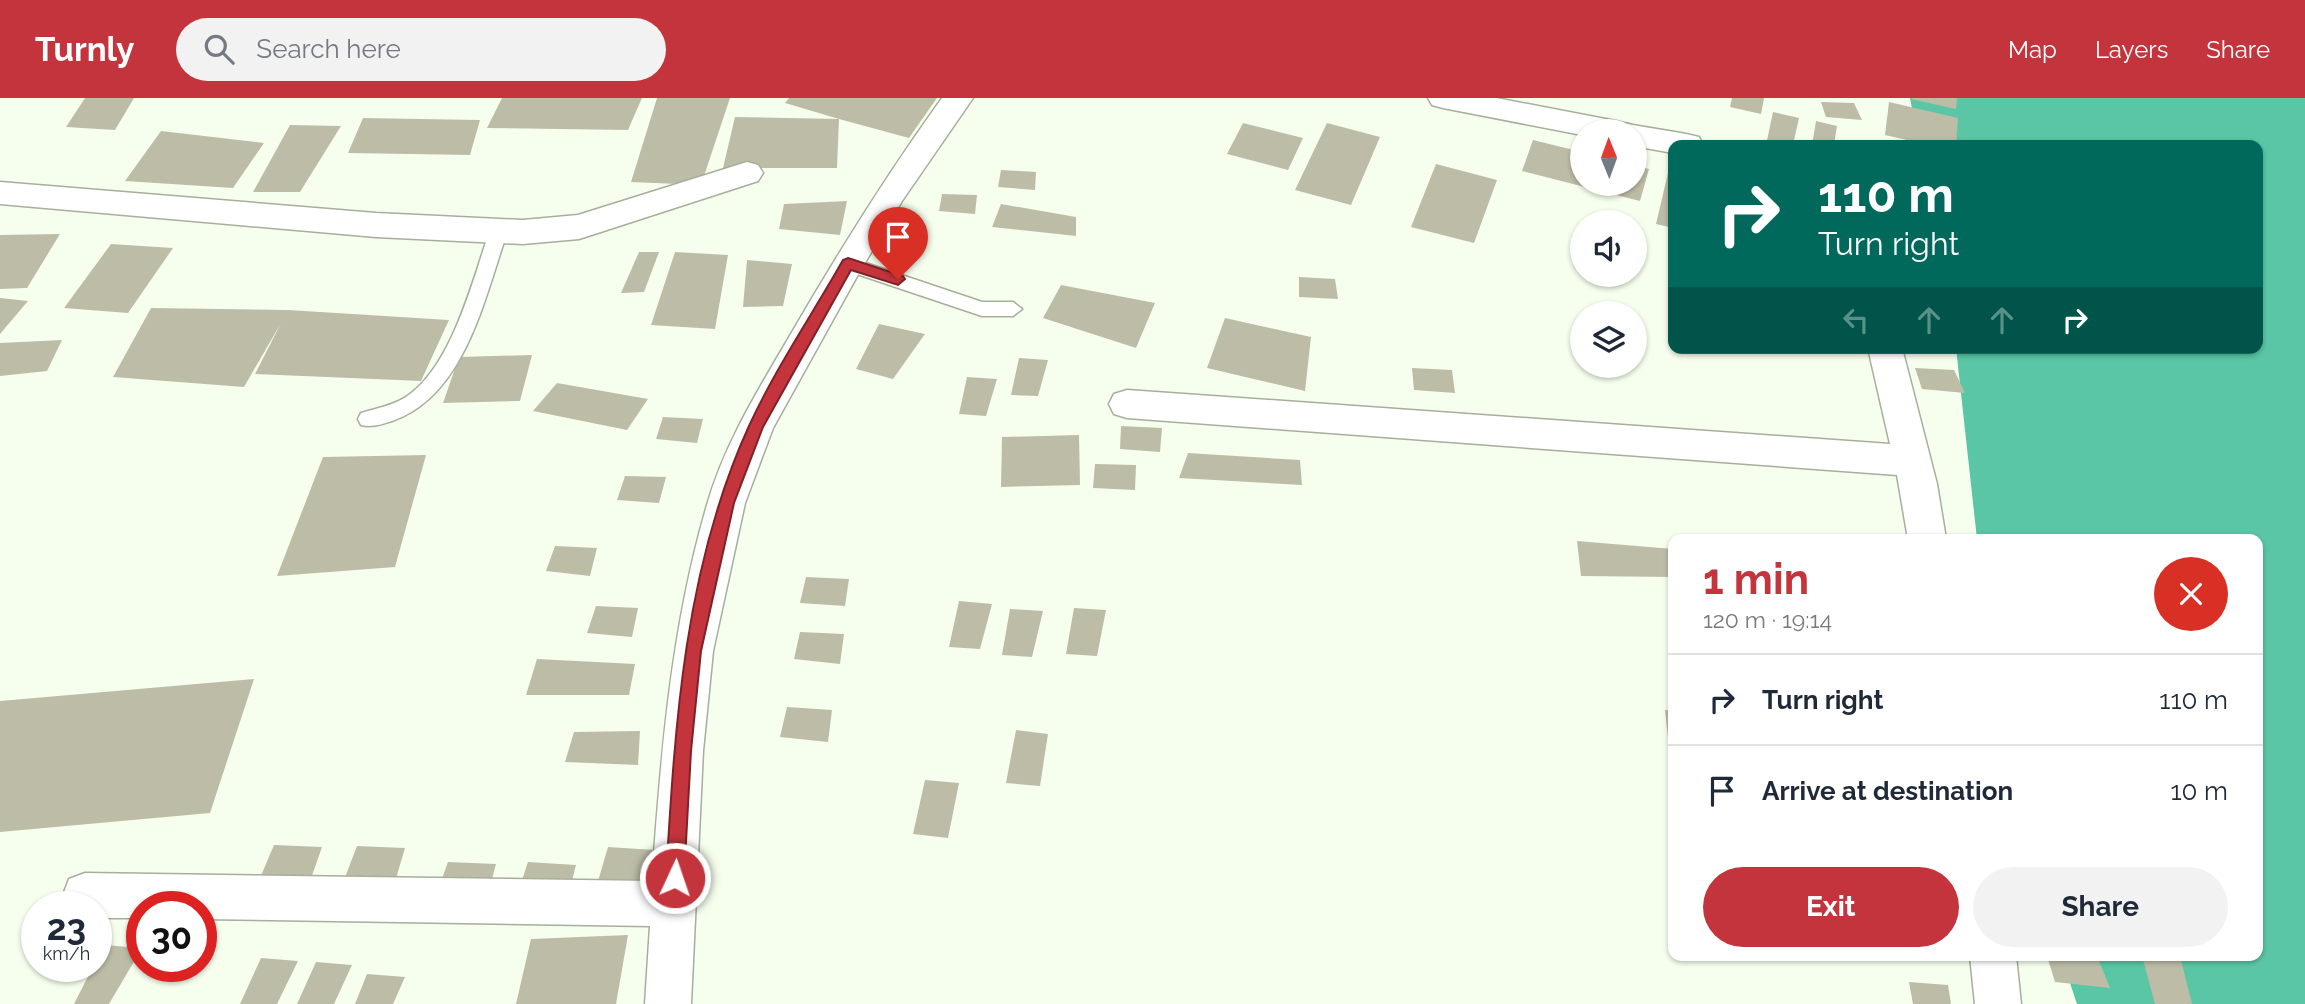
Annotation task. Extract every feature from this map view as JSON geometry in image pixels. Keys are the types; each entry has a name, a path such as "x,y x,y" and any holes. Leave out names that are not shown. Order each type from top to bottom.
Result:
{"street":[{"path":"668,1004 682,751 693,651 726,503 756,426 848,264 891,193 958,98"},
{"path":"1443,98 1570,122"},
{"path":"1647,137 1668,141"},
{"path":"0,193 376,225 554,231 579,227 747,173"},
{"path":"1886,354 1926,534"},
{"path":"1127,404 1912,461"},
{"path":"112,895 674,904"},
{"path":"1994,961 1998,1004"}],"lane":[{"path":"368,419 386,415 417,400 436,377 454,348 499,230"},
{"path":"848,264 982,309 1013,309"}],"shaded area":[{"path":"1910,98 2305,98 2305,1004 2077,1004 2063,961 2263,961 2263,534 1976,534 1957,354 2263,354 2263,140 1918,140"}],"building":[{"path":"85,98 134,98 115,130 66,127"},
{"path":"502,98 642,98 628,130 487,128"},
{"path":"657,98 730,98 701,185 631,182"},
{"path":"789,98 937,98 909,138 785,103"},
{"path":"1732,98 1764,98 1761,114 1730,107"},
{"path":"1957,98 1956,109 1911,99"},
{"path":"1821,102 1854,103 1862,120 1826,117"},
{"path":"1889,102 1958,118 1956,140 1906,140 1885,135"},
{"path":"1773,112 1799,118 1794,140 1767,140"},
{"path":"735,117 839,119 837,168 723,168"},
{"path":"363,118 480,120 470,155 348,153"},
{"path":"1816,121 1837,126 1835,140 1813,140"},
{"path":"1243,123 1303,138 1288,170 1227,154"},
{"path":"1327,123 1380,137 1351,205 1295,190"},
{"path":"290,125 341,126 300,192 253,192"},
{"path":"161,131 264,143 233,188 125,181"},
{"path":"1533,140 1570,149 1570,183 1522,171"},
{"path":"1436,164 1497,180 1474,243 1411,227"},
{"path":"1001,170 1036,172 1035,190 998,187"},
{"path":"1668,173 1668,227 1656,224"},
{"path":"942,194 977,195 975,214 939,211"},
{"path":"1620,196 1641,196 1640,201"},
{"path":"847,201 840,235 779,229 784,204"},
{"path":"1001,204 1076,217 1076,236 992,227"},
{"path":"60,234 27,288 0,289 0,235"},
{"path":"111,244 173,248 128,313 64,308"},
{"path":"639,252 659,252 644,292 621,293"},
{"path":"675,252 728,255 715,329 651,325"},
{"path":"747,260 792,264 783,306 743,307"},
{"path":"1299,277 1335,279 1338,299 1299,297"},
{"path":"1061,285 1155,303 1136,348 1043,318"},
{"path":"0,298 28,301 0,334"},
{"path":"151,308 288,310 449,320 421,381 255,374 281,323 244,387 113,377"},
{"path":"1225,318 1311,337 1305,391 1207,368"},
{"path":"879,324 925,334 893,379 856,369"},
{"path":"62,340 47,371 0,376 0,343"},
{"path":"532,355 520,401 443,403 459,357"},
{"path":"1019,358 1048,360 1038,396 1011,395"},
{"path":"1412,368 1452,370 1455,393 1414,390"},
{"path":"1915,368 1954,370 1965,393 1922,389"},
{"path":"967,377 997,379 986,416 959,414"},
{"path":"557,383 648,399 627,430 533,411"},
{"path":"663,417 703,419 697,443 656,439"},
{"path":"1121,426 1162,428 1160,452 1120,449"},
{"path":"1079,435 1080,485 1001,487 1002,437"},
{"path":"1188,453 1300,460 1302,485 1179,478"},
{"path":"426,455 395,567 277,576 323,457"},
{"path":"1095,464 1136,465 1135,490 1093,488"},
{"path":"625,476 666,477 659,503 617,500"},
{"path":"1577,541 1668,549 1668,577 1581,576"},
{"path":"555,546 597,548 590,576 546,571"},
{"path":"806,577 849,579 845,606 800,603"},
{"path":"959,601 992,604 980,649 949,647"},
{"path":"596,606 638,608 632,637 587,633"},
{"path":"1074,608 1106,610 1097,656 1066,654"},
{"path":"1010,609 1043,611 1032,657 1002,655"},
{"path":"800,632 844,634 840,664 794,659"},
{"path":"537,659 635,664 629,695 526,695"},
{"path":"254,679 210,813 0,832 0,701"},
{"path":"787,707 832,710 828,742 780,737"},
{"path":"1665,710 1668,710 1668,738"},
{"path":"1016,730 1048,734 1040,786 1006,783"},
{"path":"640,731 638,765 565,762 574,732"},
{"path":"925,780 959,783 948,838 913,834"},
{"path":"274,845 322,847 309,884 260,878"},
{"path":"357,846 405,848 394,885 344,880"},
{"path":"608,847 655,850 648,886 598,881"},
{"path":"448,862 496,864 486,901 436,895"},
{"path":"528,862 576,865 567,901 517,895"},
{"path":"628,935 616,1004 516,1004 531,939"},
{"path":"112,946 126,947 126,975 109,1004 74,1004 85,982 112,982"},
{"path":"261,958 298,961 277,1004 240,1004"},
{"path":"2049,961 2099,961 2110,988 2055,982"},
{"path":"2143,961 2181,961 2192,1004 2155,1004"},
{"path":"316,962 352,965 334,1004 297,1004"},
{"path":"367,974 405,977 393,1004 355,1004"},
{"path":"1909,982 1948,985 1951,1004 1913,1004"}],"route":[{"path":"675,878 682,751 693,651 726,503 756,426 848,264 898,279"}]}
